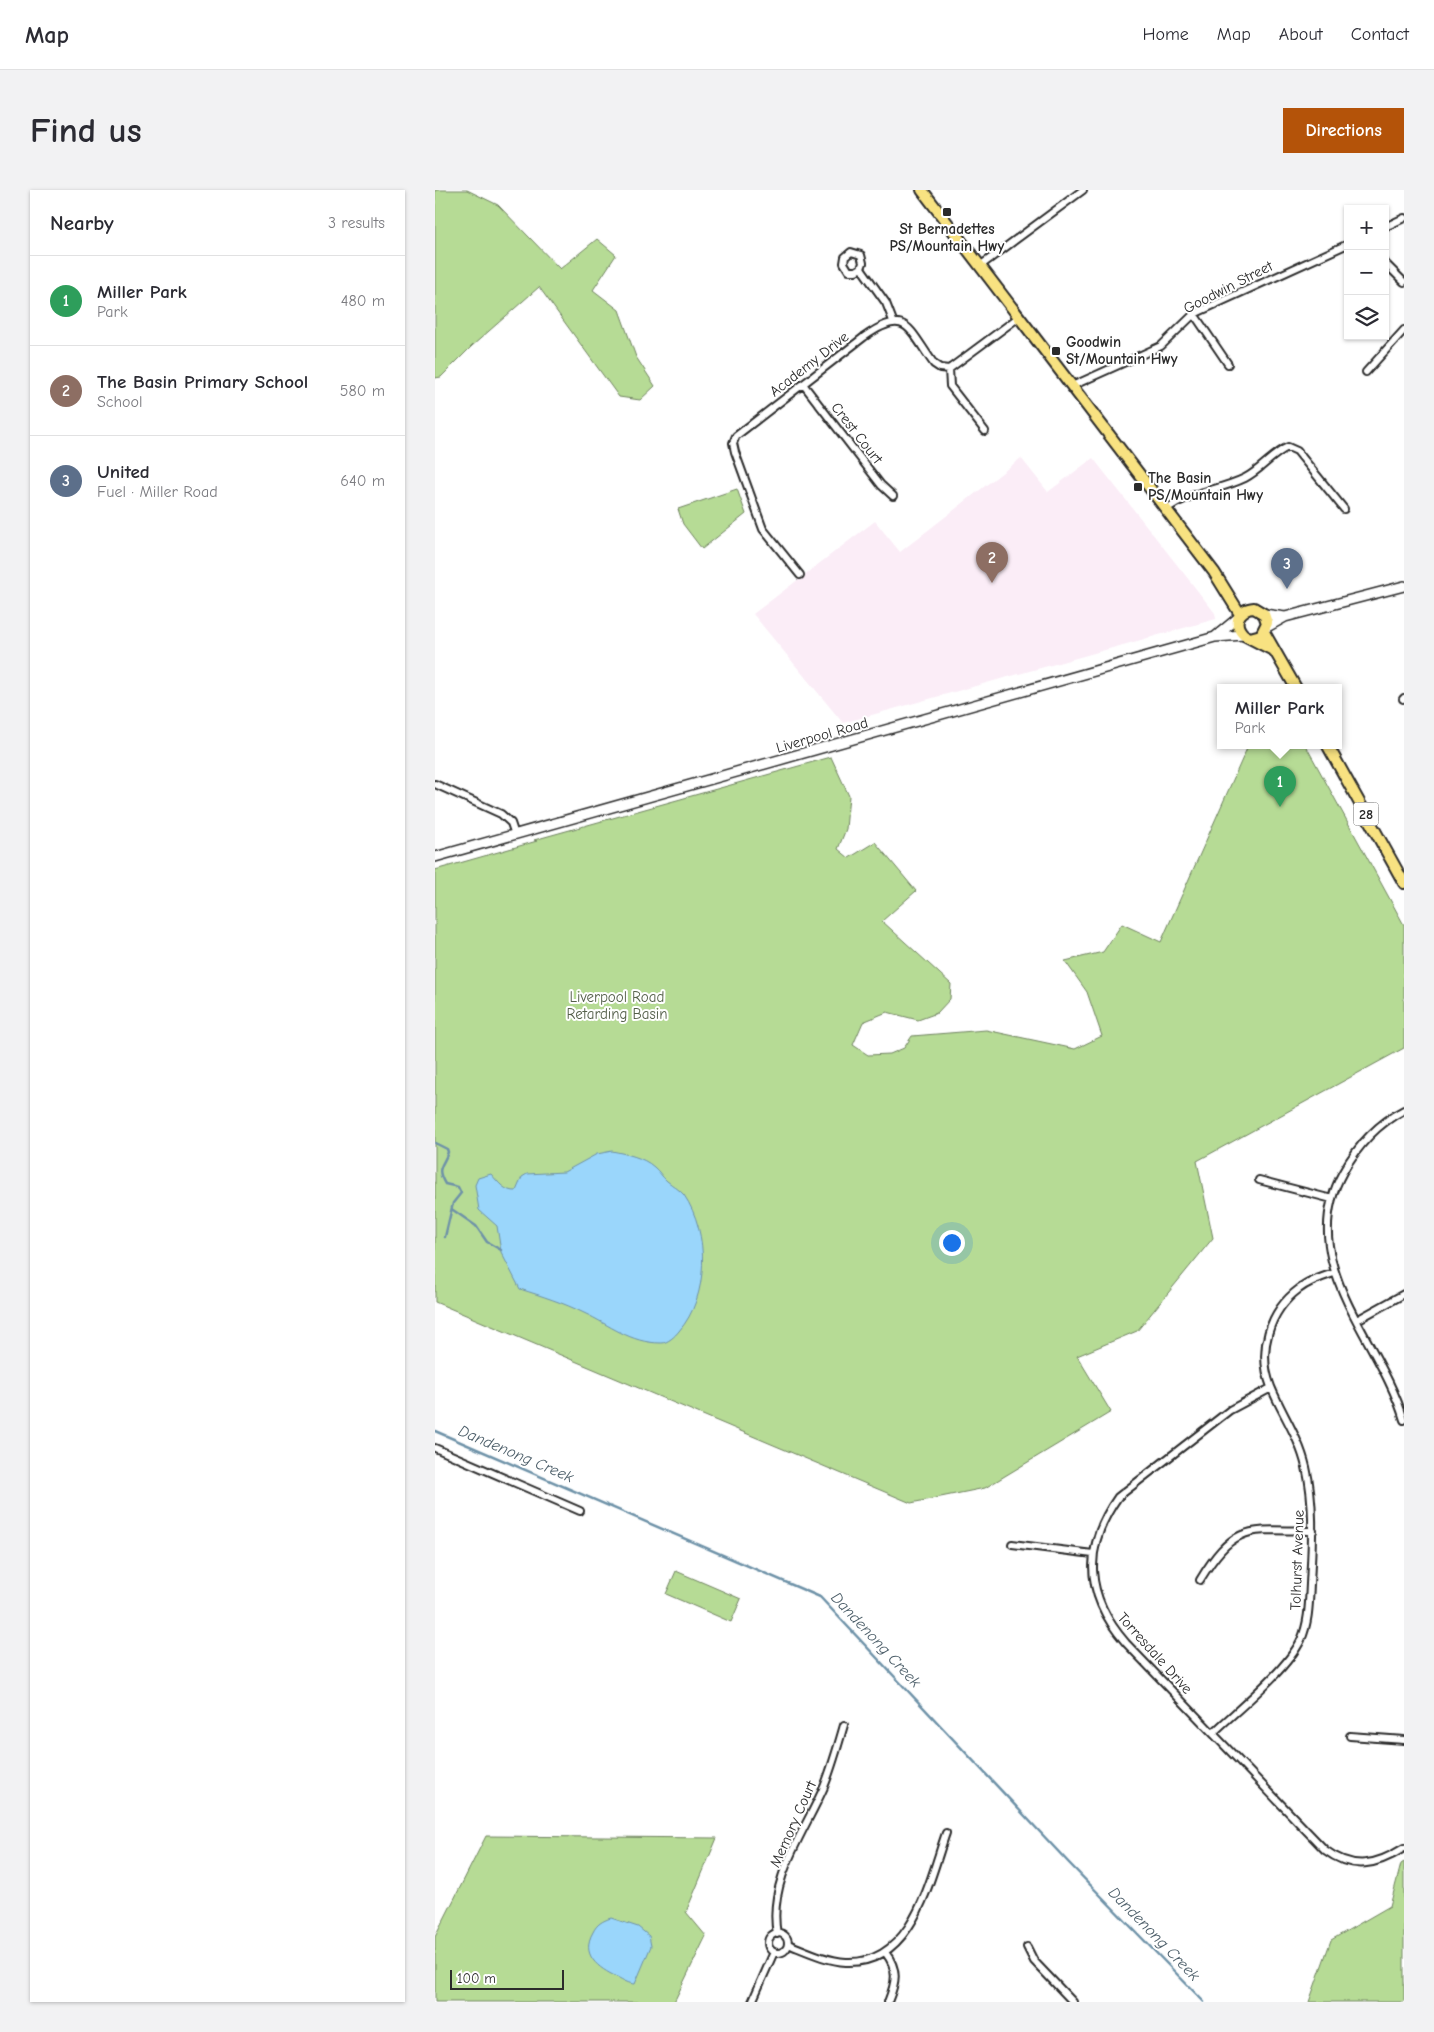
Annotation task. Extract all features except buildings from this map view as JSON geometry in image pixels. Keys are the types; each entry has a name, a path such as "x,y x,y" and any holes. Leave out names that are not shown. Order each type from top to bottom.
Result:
{"main road":[{"path":"922,190 1226,587 1242,613"},
{"path":"1247,636 1261,636 1266,630 1285,617 1404,586"},
{"path":"1242,613 1260,610 1264,614 1285,617"},
{"path":"1242,613 1237,625 1247,636 1275,651"},
{"name":"Liverpool Road","path":"1215,637 1242,613"},
{"path":"1264,614 1266,630 1275,651 1294,684"},
{"name":"Liverpool Road","path":"435,858 1215,637 1247,636"},
{"name":"28","path":"1330,749 1404,883"}],"street":[{"path":"980,266 1083,190"},
{"path":"1389,225 1404,218"},
{"name":"Goodwin Street","path":"1072,386 1161,346 1194,314 1344,246"},
{"path":"1389,267 1404,282"},
{"path":"861,268 886,303 893,321 905,326 939,368 949,369 1019,317"},
{"path":"1194,314 1228,364"},
{"name":"Academy Drive","path":"800,575 763,529 733,443 736,436 864,337 893,321"},
{"path":"1366,372 1404,330"},
{"path":"949,369 950,386 985,431"},
{"name":"Crest Court","path":"803,384 881,486 893,496"},
{"path":"1166,509 1187,496 1245,478 1280,450 1289,447 1297,451 1344,509"},
{"path":"435,784 501,814 511,823 515,836"},
{"path":"1404,1110 1375,1130 1353,1154 1340,1177 1332,1199 1329,1248 1334,1273 1402,1405 1404,1420"},
{"path":"1259,1180 1332,1199"},
{"name":"Tolhurst Avenue","path":"1213,1733 1291,1658 1301,1639 1308,1613 1313,1531 1311,1494 1305,1465 1295,1435 1271,1388 1266,1373 1265,1347 1277,1312 1287,1298 1300,1288 1334,1273"},
{"path":"1357,1320 1404,1294"},
{"name":"Torresdale Drive","path":"1271,1388 1230,1410 1122,1492 1107,1511 1100,1527 1093,1554 1092,1569 1096,1594 1109,1622 1126,1643 1331,1855 1352,1864 1371,1864 1381,1861 1404,1848"},
{"path":"435,1448 580,1511"},
{"path":"1200,1580 1219,1551 1241,1535 1264,1531 1313,1531"},
{"path":"1012,1544 1093,1554"},
{"name":"Memory Court","path":"777,1934 773,1912 775,1900 798,1836 823,1789 833,1764 843,1725"},
{"path":"1351,1736 1404,1740"},
{"path":"774,1952 769,1947 769,1940 777,1934 783,1935 788,1944 846,1962 868,1960 885,1952 903,1936 911,1924 923,1899 946,1832"},
{"path":"774,1952 784,1951 788,1944"},
{"path":"1027,1947 1034,1961 1073,2002"},
{"path":"752,2002 774,1952"},
{"path":"885,1952 893,1963 896,1982 888,2002"}],"shaded area":[{"path":"1021,458 1048,492 1093,458 1215,613 1216,619 843,723 753,614 875,521 900,552"}],"green space":[{"path":"435,190 467,190 498,205 560,269 597,239 616,255 593,290 619,310 636,357 655,386 640,400 619,397 539,287 472,346 441,377 435,378"},
{"path":"737,489 746,514 702,549 683,524 678,509"},
{"name":"Liverpool Road Retarding Basin","path":"1247,749 1308,749 1404,925 1404,1048 1197,1161 1213,1238 1137,1331 1077,1356 1111,1412 985,1488 911,1503 435,1302 435,870 537,841 534,840 831,757 849,796 846,829 838,849 849,858 875,842 916,891 882,921 951,984 950,999 937,1013 918,1020 887,1012 863,1022 853,1045 868,1055 890,1054 904,1048 912,1036 986,1030 1075,1049 1102,1036 1087,992 1065,961 1103,952 1122,924 1161,942"},
{"path":"676,1571 741,1599 731,1622 666,1594"},
{"path":"486,1836 717,1838 686,1912 706,1936 674,2002 435,2002 435,1937"},
{"path":"1404,1862 1404,2002 1309,2002 1331,1940 1390,1906 1401,1864"}],"water":[{"path":"612,1151 640,1158 654,1167 684,1195 692,1210 698,1228 703,1264 701,1283 696,1301 689,1317 679,1331 664,1343 630,1337 569,1306 520,1289 501,1252 497,1226 479,1210 475,1185 478,1178 491,1174 505,1188 516,1191 522,1177 527,1174 564,1172 597,1154"},
{"path":"611,1918 638,1927 649,1936 651,1946 635,1984 626,1982 603,1969 593,1960 590,1954 590,1940 595,1929 600,1923"}],"waterway":[{"name":"Dandenong Creek","path":"435,1143 447,1149 448,1152 440,1170 445,1184 458,1187 461,1193 453,1203 445,1237"},
{"path":"453,1210 476,1226 487,1242 501,1250"},
{"name":"Dandenong Creek","path":"435,1431 820,1597 1069,1863 1204,2002"}],"place":[{"name":"St Bernadettes PS/Mountain Hwy","path":"947,212"},
{"name":"Goodwin St/Mountain Hwy","path":"1056,351"},
{"name":"The Basin PS/Mountain Hwy","path":"1138,487"},
{"name":"The Basin Primary School","path":"992,583"},
{"name":"United","path":"1287,589"},
{"name":"Miller Park","path":"1280,807"}]}
